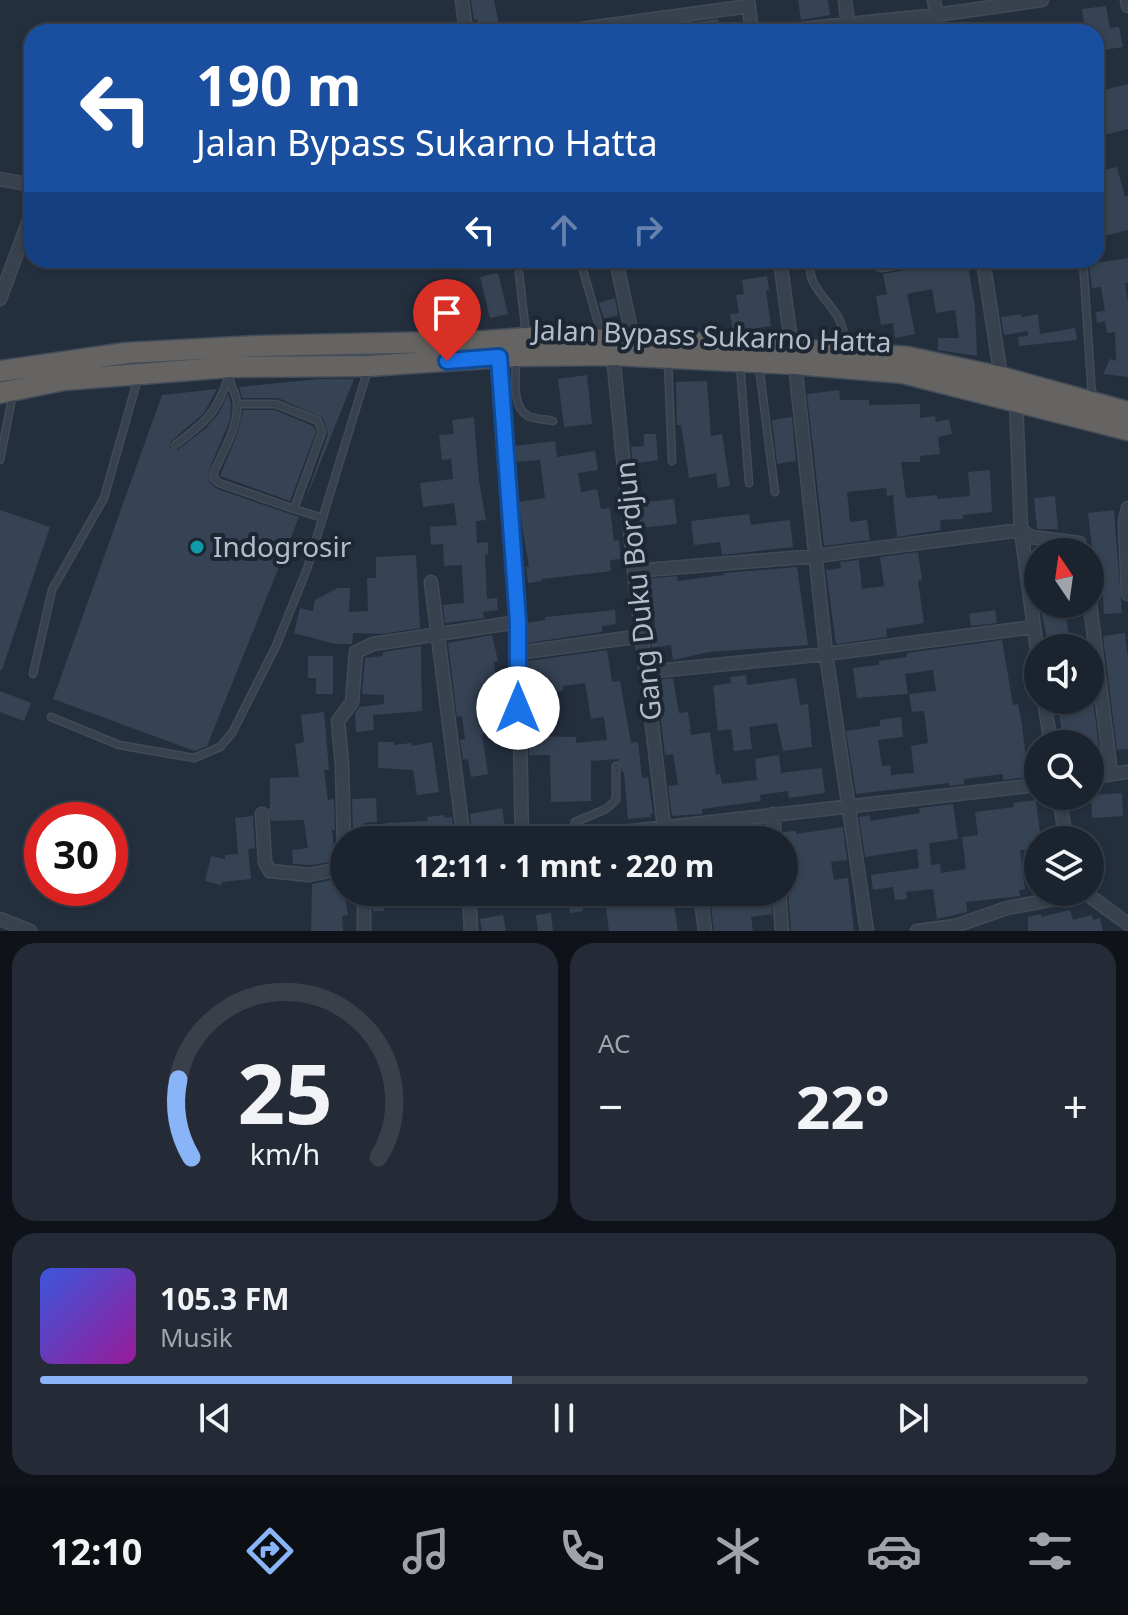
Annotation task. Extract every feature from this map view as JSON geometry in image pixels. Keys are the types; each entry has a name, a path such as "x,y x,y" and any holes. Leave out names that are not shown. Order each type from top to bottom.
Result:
{"highway":[{"name":"Jalan Bypass Sukarno Hatta","path":"0,371 126,353 527,338 608,347 668,358 749,362 847,351 908,357 1001,377 1092,402 1123,420"},
{"name":"Jalan Bypass Sukarno Hatta","path":"7,391 64,380 139,373 369,366 608,347 633,340 794,356 903,373 1016,400 1123,420"},
{"path":"368,343 369,366"},
{"path":"337,344 338,366"}],"street":[{"path":"462,0 465,24"},
{"path":"845,0 848,24"},
{"path":"934,0 938,24"},
{"path":"857,24 1042,0"},
{"path":"612,24 749,3 751,24"},
{"path":"0,179 24,184"},
{"path":"0,299 24,234"},
{"path":"618,268 633,340"},
{"path":"781,268 794,356 826,654 867,931"},
{"path":"984,268 1001,377"},
{"name":"Gang Duku Bordjun","path":"608,347 664,826"},
{"path":"508,356 522,826"},
{"path":"1016,400 1021,530 1034,634"},
{"path":"1128,508 1125,522 1128,594"},
{"path":"634,571 816,556 1021,530 1031,537 1040,538"},
{"path":"431,582 462,826"},
{"path":"1092,618 1111,773"},
{"path":"343,826 338,721 352,702 356,652 373,644 518,622"},
{"path":"646,672 826,654 1033,627"},
{"path":"518,653 642,636"},
{"path":"1104,774 1128,772"},
{"path":"674,826 1024,786"},
{"path":"262,814 265,862 270,871 309,875 330,871"},
{"path":"773,814 774,826"},
{"path":"917,931 955,926 1024,904"},
{"path":"364,906 364,931"},
{"path":"470,906 471,931"},
{"path":"702,906 705,931"},
{"path":"780,906 782,931"},
{"path":"1103,906 1128,924"},
{"path":"0,919 24,930"}],"lane":[{"path":"583,268 608,347"},
{"path":"809,268 812,282 839,318 845,332 847,351"},
{"path":"1084,268 1092,402"},
{"path":"519,273 527,338"},
{"path":"508,356 522,410 528,416 553,421"},
{"path":"668,358 672,461"},
{"path":"749,362 749,483"},
{"path":"749,362 775,492"},
{"path":"51,717 119,745 194,758 220,747 232,733 276,646 307,569 369,366"},
{"path":"229,372 238,404 214,479 323,518"},
{"path":"175,445 208,420 220,401 229,372"},
{"path":"33,674 52,590 104,498 139,373"},
{"path":"0,460 7,391"},
{"path":"238,404 276,404 322,425 294,509"},
{"path":"574,826 575,822 606,809 616,800 616,766"}],"building":[{"path":"471,0 494,0 499,24 478,24 477,19 474,20"},
{"path":"798,0 828,0 830,15 801,20"},
{"path":"1106,6 1110,28 1119,27 1123,47 1104,50 1104,24 1084,24 1082,9"},
{"path":"718,19 719,24 682,24"},
{"path":"1128,84 1128,129 1104,135 1104,90"},
{"path":"1117,167 1125,197 1128,196 1128,230 1104,236 1104,170"},
{"path":"1128,258 1128,283 1125,283 1128,377 1103,374 1110,359 1116,361 1115,332 1107,333 1105,321 1097,323 1096,312 1105,311 1101,287 1092,288 1090,268 1104,268 1104,262"},
{"path":"968,268 975,307 977,356 938,350 938,338 959,338 955,310 936,313 932,289 907,294 915,334 895,338 893,323 881,325 876,296 887,294 883,274 913,269"},
{"path":"498,273 508,314 490,318 480,277"},
{"path":"767,276 771,326 733,332 730,314 739,313 736,295 744,294 742,280"},
{"path":"615,298 618,315 604,319 599,303"},
{"path":"1021,314 1022,317 1038,314 1040,334 1075,328 1077,340 1019,346 1018,337 1028,336 1028,331 1004,335 1001,317"},
{"path":"587,375 592,424 564,427 558,379"},
{"path":"319,379 354,379 303,506 328,434 323,418 278,398 242,398 239,387"},
{"path":"707,381 711,436 722,434 730,486 718,488 716,473 689,478 681,425 677,425 676,382"},
{"name":"Indogrosir","path":"217,389 204,413 171,441 170,448 178,450 206,428 219,413 228,394 230,420 209,470 209,482 217,489 299,517 207,746 195,751 53,699 162,395"},
{"path":"839,390 840,400 869,400 869,405 920,404 920,418 935,416 936,422 949,419 952,434 938,437 940,454 920,456 920,462 901,462 906,498 970,496 968,472 990,470 992,512 963,515 963,519 940,520 941,530 897,537 893,495 887,496 886,488 847,492 850,522 867,520 870,540 824,546 807,394"},
{"path":"243,410 275,410 313,426 316,432 290,501 220,476 238,432"},
{"path":"474,417 479,481 486,520 476,521 477,543 488,542 488,554 485,555 487,599 497,598 498,610 483,612 484,618 445,623 443,605 464,603 462,565 444,566 443,544 431,545 430,527 457,525 454,503 423,507 420,483 453,479 451,459 442,460 439,435 454,434 452,420"},
{"path":"792,417 796,461 777,464 772,420"},
{"path":"644,434 656,434 658,460 633,464 631,447 644,446"},
{"path":"555,441 557,457 595,451 598,470 578,473 581,492 597,489 601,509 610,508 614,541 619,540 621,559 610,560 611,571 528,583 526,567 529,567 518,502 545,498 540,460 516,462 514,446"},
{"path":"1055,496 1058,529 1037,529 1034,498"},
{"path":"674,499 677,524 640,528 637,503"},
{"path":"0,510 50,527 2,670 0,670"},
{"path":"1114,510 1122,613 1104,614 1104,538 1091,538 1088,513"},
{"path":"749,514 751,525 790,520 793,547 722,555 720,542 694,545 691,521"},
{"path":"918,552 922,580 918,581 924,623 886,629 887,637 836,644 826,570 841,568 840,562 859,560 862,589 884,586 880,557"},
{"path":"416,555 420,628 382,634 353,633 352,644 335,644 294,633 300,608 313,611 315,600 338,588 350,588 349,612 368,611 367,578 376,578 376,557"},
{"path":"797,567 808,645 709,652 673,660 671,645 652,648 649,626 655,625 650,588 645,588 644,579 677,576 678,581 724,573"},
{"path":"615,610 616,624 602,626 602,632 527,643 527,623 545,620 545,617"},
{"path":"995,610 997,623 971,626 969,614"},
{"path":"1043,618 1066,618 1068,634 1046,634"},
{"path":"1125,633 1128,749 1117,750 1104,636"},
{"path":"492,635 498,661 494,662 497,687 510,685 510,710 489,713 492,732 482,734 488,774 471,777 468,759 463,760 460,740 465,739 462,716 457,717 448,643"},
{"path":"1002,640 1013,705 1018,704 1022,725 1024,777 1003,780 1003,774 964,779 964,784 856,794 846,731 880,726 880,720 901,717 903,737 878,740 882,766 890,765 891,775 914,773 911,746 928,743 924,711 912,712 909,694 936,691 933,670 905,674 908,694 857,698 853,668 879,665 879,661 907,657 907,653"},
{"path":"421,646 422,711 373,715 374,730 356,732 355,713 359,707 384,704 384,695 362,694 365,658"},
{"path":"607,650 612,682 620,681 631,743 638,742 642,778 648,777 651,817 628,819 624,772 618,759 591,761 591,801 551,802 550,755 529,755 529,736 576,737 576,743 607,740 604,717 591,719 585,683 563,686 563,691 528,694 528,661"},
{"path":"308,656 333,656 333,694 316,694 316,678 308,678"},
{"path":"746,675 747,685 796,678 800,705 808,704 812,747 783,751 777,723 749,727 752,749 734,751 731,729 718,731 713,686 731,683 730,677"},
{"path":"673,678 679,713 688,712 691,735 710,732 716,775 720,774 722,784 757,780 755,759 779,755 781,773 822,768 825,793 789,798 788,791 760,795 761,801 702,809 702,814 672,816 668,786 678,785 673,754 665,755 656,680"},
{"path":"0,691 31,703 24,721 0,712"},
{"path":"324,712 329,770 324,770 328,800 334,799 335,826 330,826 330,862 311,865 293,864 292,850 308,848 304,820 271,821 268,808 270,778 299,777 295,744 304,742 301,715"},
{"path":"1059,714 1095,714 1097,730 1061,730"},
{"path":"378,742 394,742 394,745 411,743 412,746 432,742 439,792 417,795 413,770 378,768"},
{"path":"1122,793 1123,816 1092,818 1092,810 1104,810 1104,794"},
{"path":"376,798 377,822 353,826 352,799"},
{"path":"1024,802 1024,810 1037,810 1039,826 1024,826 1024,850 1020,850 1024,889 1019,890 1020,896 966,902 967,912 937,919 933,889 906,892 907,899 895,900 893,887 873,890 871,875 919,868 917,849 865,857 859,817 870,815 870,821 920,813 919,808 953,804 958,839 929,843 931,865 940,864 941,873 966,869 962,837 978,835 975,812 1014,807 1013,803"},
{"path":"502,808 505,826 472,826 470,814"},
{"path":"253,816 255,848 248,849 251,879 222,882 221,885 205,881 211,856 225,859 225,855 238,854 235,818"},
{"path":"427,817 452,817 453,826 385,826 385,823 428,821"},
{"path":"843,827 847,860 831,862 834,880 848,878 854,931 791,931 789,906 798,906 798,834"},
{"path":"330,880 330,906 347,906 348,915 342,916 343,931 311,931 312,884"},
{"path":"373,906 384,906 384,911 373,911"},
{"path":"569,906 582,906 583,911 570,913"},
{"path":"606,906 674,906 678,931 609,931"},
{"path":"711,906 771,906 772,914 751,917 753,931 714,931"},
{"path":"1070,910 1073,920 1092,915 1093,920 1100,918 1103,931 1028,931 1028,917"},
{"path":"551,913 553,931 538,931 536,915"},
{"path":"503,915 506,931 482,931 480,919"}],"place":[{"name":"Indogrosir","path":"197,547"}],"route":[{"path":"447,361 499,357 518,622 518,708"}]}
